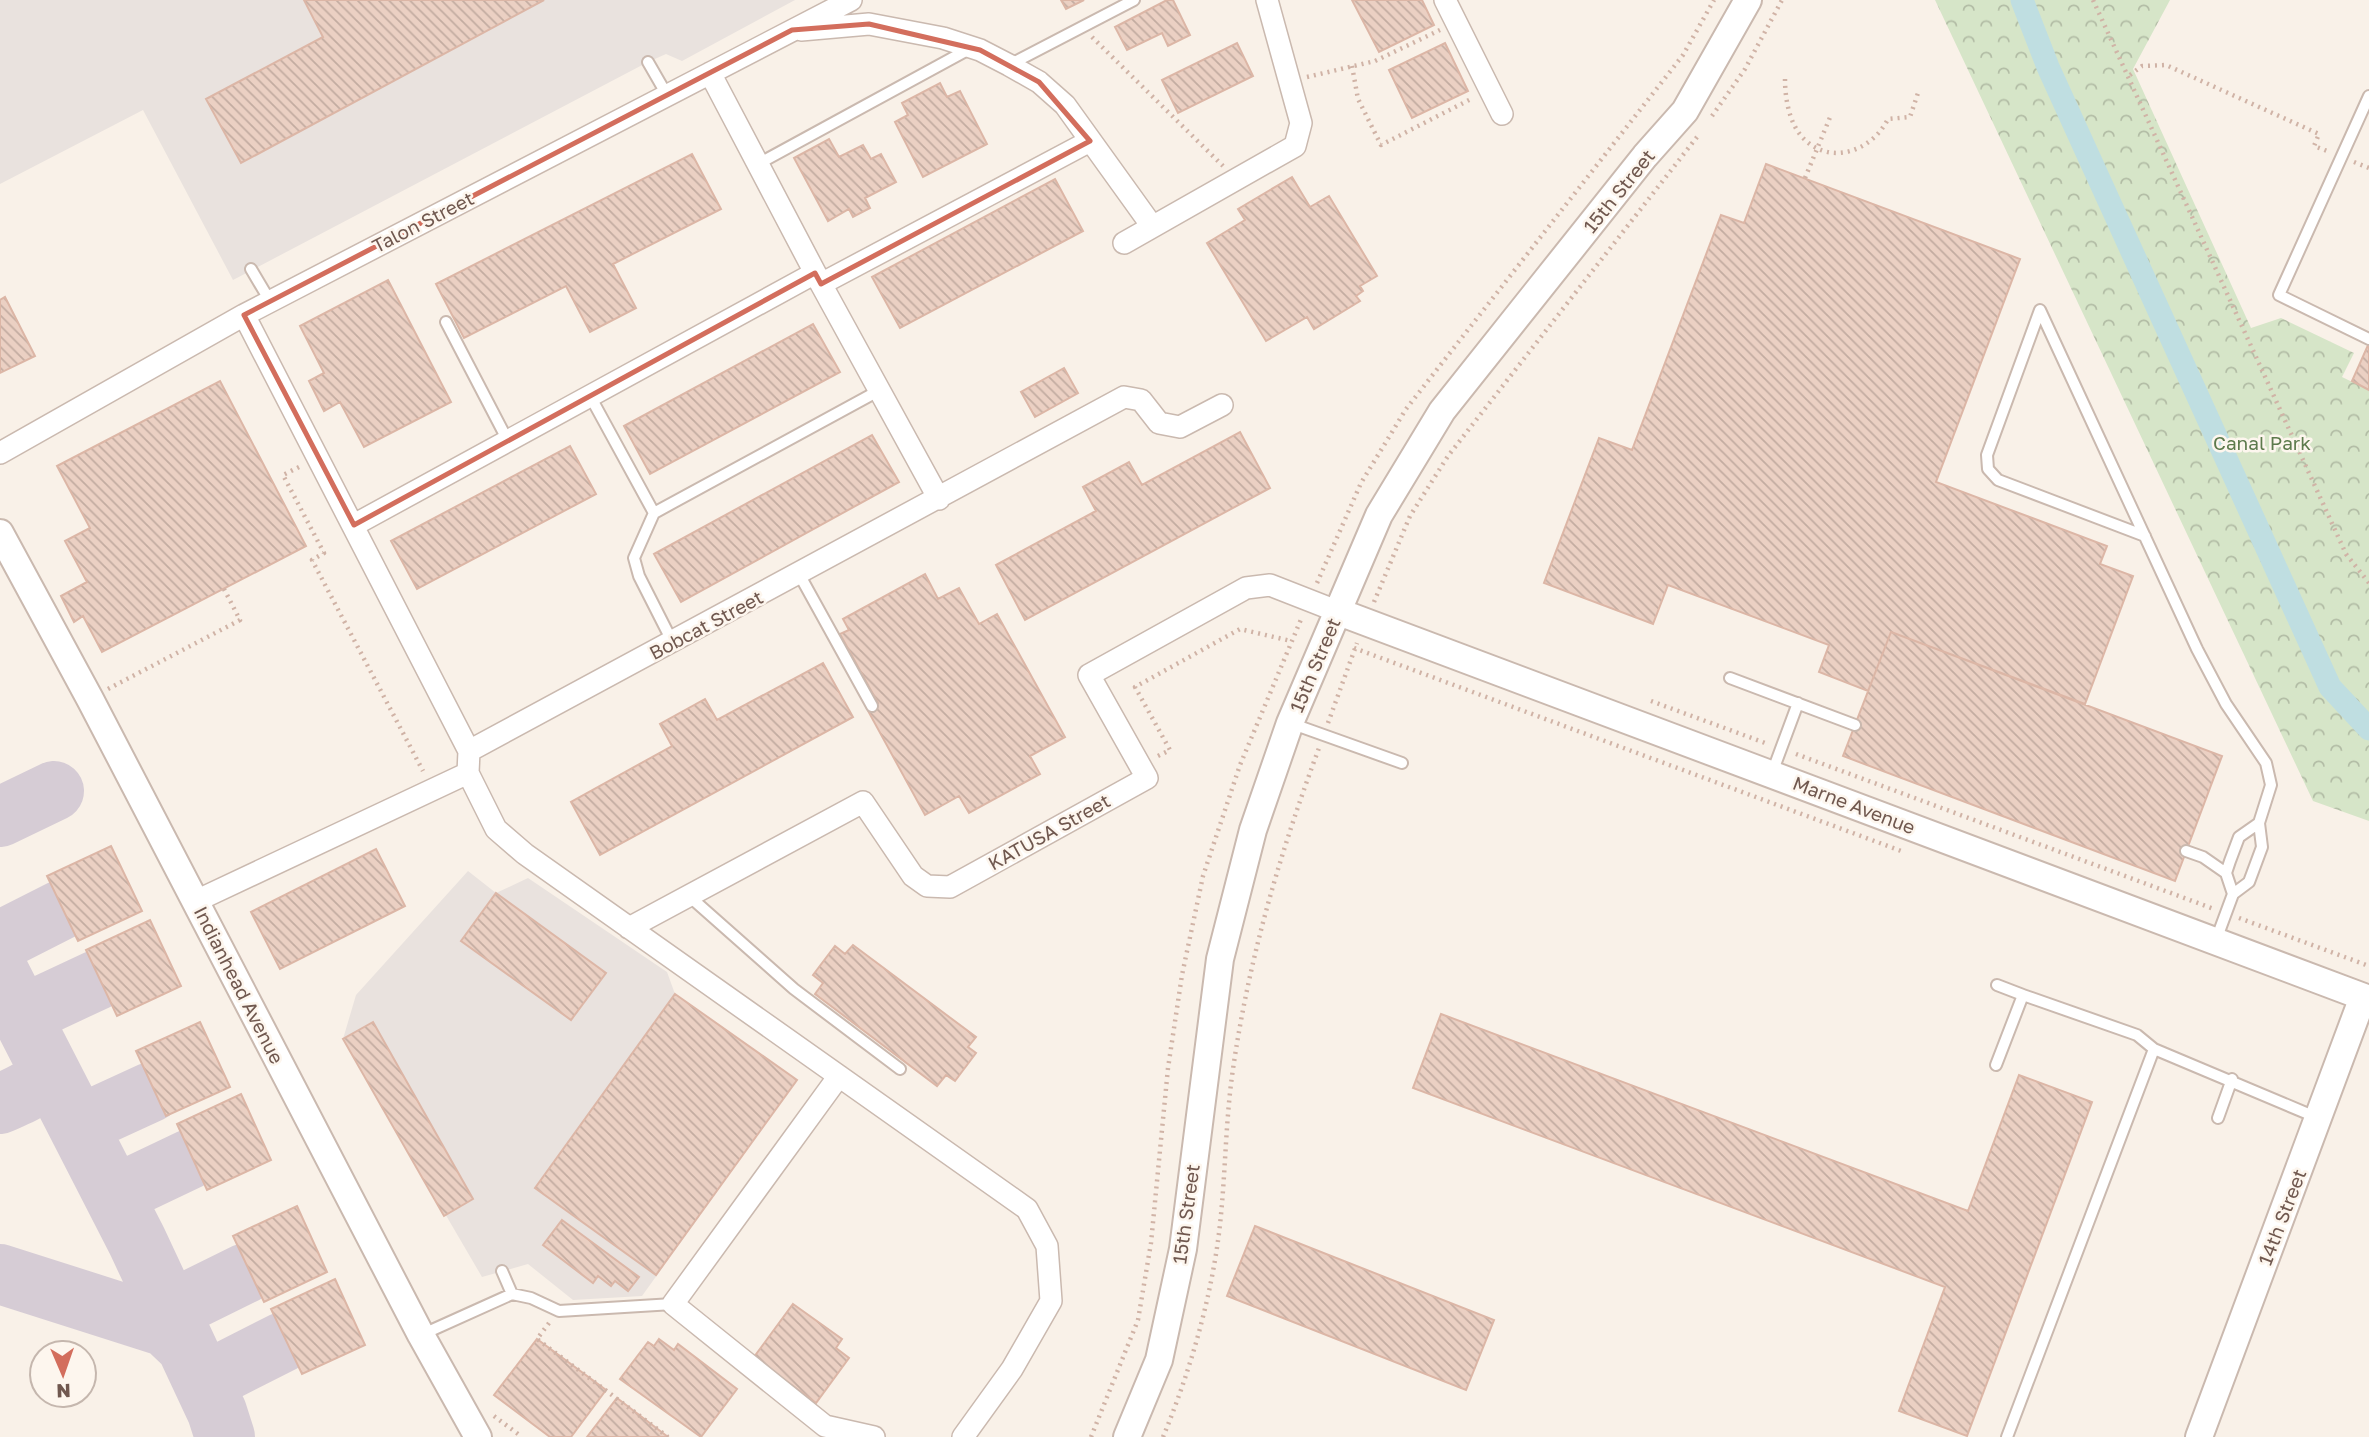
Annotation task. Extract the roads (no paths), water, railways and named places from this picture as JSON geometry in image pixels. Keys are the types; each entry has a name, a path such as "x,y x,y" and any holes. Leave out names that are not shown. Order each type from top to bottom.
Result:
{"street":[{"name":"Talon Street","path":"0,453 270,301 851,0"},
{"path":"1124,243 1295,146 1301,122 1267,0"},
{"path":"1445,0 1502,114"},
{"name":"15th Street","path":"1127,1437 1159,1360 1183,1249 1220,959 1253,830 1290,723 1379,515 1442,411 1645,156 1685,111 1748,0"},
{"path":"792,30 869,24 943,38 1009,65 1039,82 1065,105 1152,226"},
{"path":"710,73 818,279 939,499"},
{"path":"354,525 590,397 1090,141"},
{"path":"244,315 468,751 468,774 496,829 524,854 1027,1209 1047,1245 1051,1301 1012,1369 963,1437"},
{"name":"Bobcat Street","path":"468,751 673,643 1124,397 1141,400 1159,424 1180,427 1222,405"},
{"name":"Indianhead Avenue","path":"0,533 90,699 421,1335 478,1437"},
{"name":"KATUSA Street","path":"629,928 863,802 913,876 928,886 950,887 1147,778 1089,675 1246,588 1270,584 1339,612"},
{"name":"Marne Avenue","path":"1339,612 1370,610 1771,774 2366,998"},
{"path":"196,901 468,774"},
{"name":"14th Street","path":"2199,1437 2366,998"},
{"path":"839,1076 673,1304 825,1426 866,1436"}],"lane":[{"path":"1009,65 1134,0"},
{"path":"758,164 971,48"},
{"path":"648,62 667,95"},
{"path":"2369,96 2279,295 2369,340"},
{"path":"2357,122 2369,128"},
{"path":"251,269 270,301"},
{"path":"2144,536 1998,480 1988,470 1987,456 2040,310 2144,536 2226,704 2266,763 2271,785 2259,823 2262,847 2249,883 2233,894 2216,941"},
{"path":"446,322 508,441"},
{"path":"673,643 639,576 634,558 654,513 880,390"},
{"path":"590,397 654,513"},
{"path":"799,574 872,706"},
{"path":"1730,678 1855,725"},
{"path":"1771,774 1798,703"},
{"path":"1290,723 1402,763"},
{"path":"2226,873 2239,837 2259,823"},
{"path":"2186,851 2203,857 2226,873 2233,894"},
{"path":"690,896 794,989 900,1069"},
{"path":"1997,985 2137,1035 2154,1049 2232,1079 2319,1118"},
{"path":"1996,1065 2022,995"},
{"path":"2007,1437 2154,1049"},
{"path":"2218,1118 2232,1079"},
{"path":"502,1271 512,1294"},
{"path":"421,1335 512,1294 531,1298 559,1311 673,1304"}],"waterway":[{"path":"2022,0 2048,67 2330,687 2369,729"}],"park label":[{"name":"Canal Park","path":"2262,443"}]}
